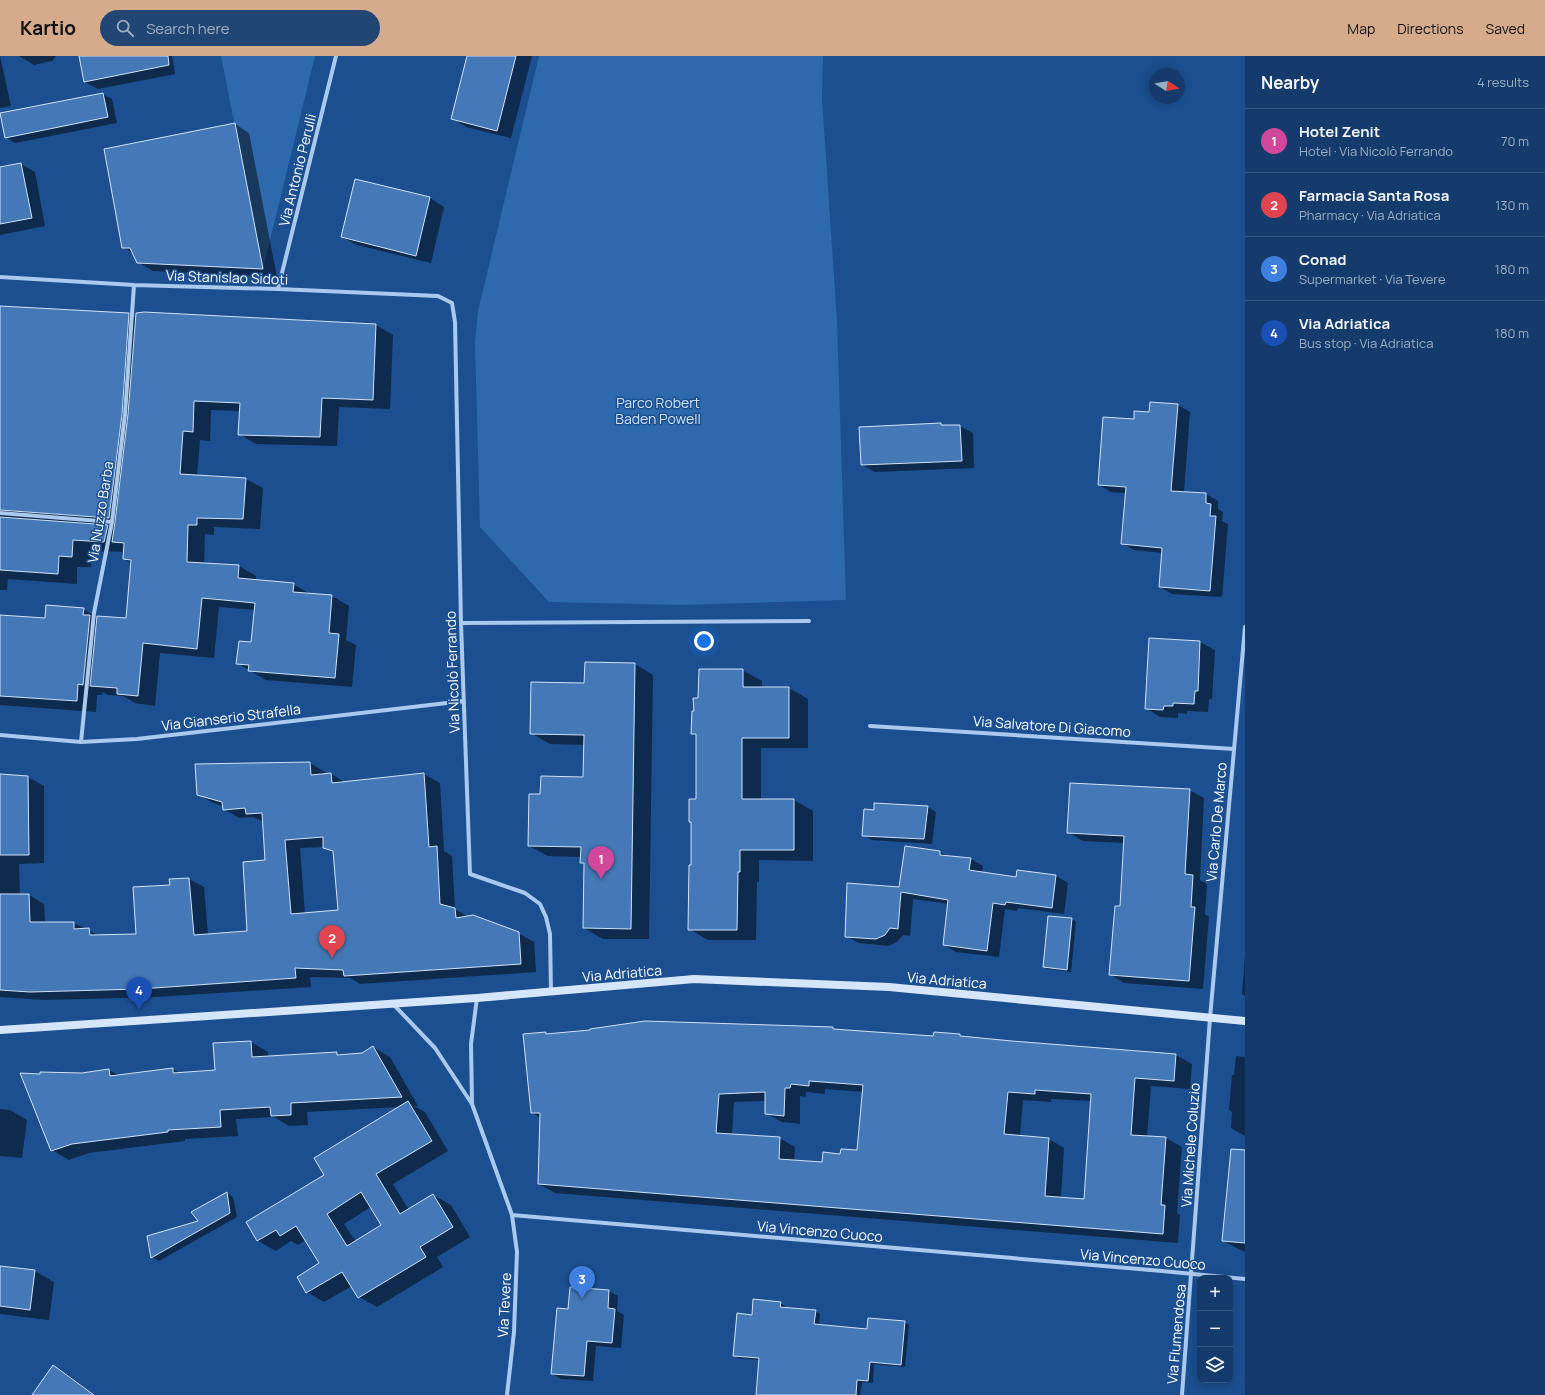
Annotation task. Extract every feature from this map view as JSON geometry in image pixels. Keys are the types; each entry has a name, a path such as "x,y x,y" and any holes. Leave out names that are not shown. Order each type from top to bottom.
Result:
{"street":[{"name":"Via Antonio Perulli","path":"278,289 336,56"},
{"name":"Via Stanislao Sidoti","path":"0,276 134,285 278,289 438,296 452,303"},
{"name":"Via Nuzzo Barba","path":"81,742 94,613 112,522 125,414 134,285"},
{"name":"Via Nicolò Ferrando","path":"452,303 455,322 461,623 470,874 525,893 540,904 546,917 550,934 551,992"},
{"path":"0,513 112,522"},
{"path":"461,623 809,621"},
{"name":"Via Carlo De Marco","path":"1210,1018 1245,627"},
{"name":"Via Gianserio Strafella","path":"0,735 81,742 137,739 464,701"},
{"name":"Via Salvatore Di Giacomo","path":"870,726 1234,749"},
{"name":"Via Adriatica","path":"0,1030 477,998 702,980 889,988 1245,1021"},
{"path":"472,1104 471,1044 477,998"},
{"path":"392,1003 435,1048 472,1104 512,1215"},
{"name":"Via Michele Coluzio","path":"1192,1274 1210,1018"},
{"name":"Via Vincenzo Cuoco","path":"512,1215 1192,1274 1245,1280"},
{"name":"Via Tevere","path":"507,1395 514,1332 517,1252 512,1215"},
{"name":"Via Flumendosa","path":"1182,1395 1192,1274"}],"green space":[{"path":"221,56 315,56 263,269"},
{"name":"Parco Robert Baden Powell","path":"539,56 823,56 822,98 837,322 846,600 681,605 549,602 480,527 475,343 478,311"}],"building":[{"path":"79,56 168,56 169,65 84,82"},
{"path":"467,56 516,56 497,131 451,119"},
{"path":"103,93 108,117 5,138 0,113"},
{"path":"235,123 263,269 137,263 130,248 122,248 104,149"},
{"path":"21,163 32,218 0,224 0,167"},
{"path":"355,179 430,197 416,256 341,237"},
{"path":"0,306 129,313 122,414 109,518 0,510"},
{"path":"144,312 376,324 373,400 322,398 320,437 238,435 240,403 194,401 193,432 183,431 180,474 246,478 243,519 197,518 197,525 188,525 187,562 239,565 238,578 294,583 293,592 332,595 329,633 339,634 335,678 248,671 249,665 236,664 239,641 251,642 255,603 202,598 197,649 143,643 138,696 117,694 117,688 90,686 97,616 126,618 131,560 123,559 124,543 112,542 128,414 136,313"},
{"path":"1150,402 1178,404 1171,491 1206,493 1206,503 1211,504 1210,516 1216,516 1210,591 1159,587 1162,548 1121,544 1126,487 1098,485 1103,417 1134,419 1134,411 1149,412"},
{"path":"941,423 941,425 960,425 962,461 861,465 859,427"},
{"path":"0,517 108,525 104,542 73,540 72,557 59,556 58,574 0,570"},
{"path":"46,605 84,608 83,615 90,615 83,685 78,684 77,701 0,696 0,615 45,618"},
{"path":"1149,638 1200,641 1198,691 1195,691 1194,704 1173,703 1173,706 1164,706 1163,710 1145,709"},
{"path":"585,662 635,663 631,929 583,928 584,863 580,863 581,847 528,846 529,794 540,794 541,776 583,777 584,735 530,734 531,682 584,683"},
{"path":"699,669 743,669 743,687 789,687 789,738 742,738 742,799 794,799 794,850 740,850 737,930 688,930 689,865 691,865 691,822 689,822 689,799 696,799 696,734 691,734 692,711 694,711 693,698 698,698"},
{"path":"310,762 311,775 331,773 332,783 424,773 429,847 437,846 440,904 455,908 456,918 473,915 519,932 521,964 344,976 343,970 295,968 296,978 140,989 30,992 0,990 0,894 29,894 30,922 74,922 74,929 89,928 90,935 136,934 133,887 170,885 169,879 189,878 194,935 247,931 243,862 265,860 262,813 246,814 245,808 223,810 222,802 197,795 195,764","holes":["323,837 323,848 333,851 338,910 291,914 285,840"]},
{"path":"0,774 28,776 29,855 0,855"},
{"path":"1070,783 1190,789 1185,874 1193,875 1191,907 1195,907 1189,981 1109,975 1115,906 1120,906 1124,836 1067,833"},
{"path":"874,803 928,806 924,839 862,836 864,809 874,810"},
{"path":"905,846 940,851 940,855 971,858 969,870 1016,877 1017,870 1056,875 1052,908 1006,902 1005,905 993,903 987,951 943,945 948,900 901,892 898,929 890,928 885,935 876,939 845,937 847,883 899,887"},
{"path":"1048,916 1072,918 1067,970 1043,967"},
{"path":"645,1021 833,1027 833,1029 933,1036 934,1032 960,1034 960,1036 1012,1041 1176,1054 1174,1081 1135,1078 1131,1135 1166,1137 1161,1205 1165,1205 1163,1234 538,1184 540,1113 531,1113 523,1034 546,1032 546,1034","holes":["809,1081 863,1085 857,1150 841,1149 840,1154 823,1152 822,1162 779,1159 780,1137 716,1133 719,1094 765,1092 765,1114 784,1116 785,1088 790,1088 791,1084 809,1086","1035,1090 1091,1094 1084,1199 1045,1196 1049,1138 1004,1134 1008,1092 1035,1094"]},
{"path":"251,1041 252,1057 337,1052 337,1055 362,1053 373,1046 402,1097 291,1103 291,1115 271,1116 270,1107 220,1110 221,1127 168,1130 168,1132 72,1144 51,1151 20,1073 82,1073 109,1069 110,1076 173,1068 173,1073 215,1070 213,1043"},
{"path":"408,1101 432,1141 376,1174 400,1214 433,1194 453,1227 420,1247 426,1257 358,1298 342,1272 306,1293 297,1277 319,1263 296,1226 280,1236 276,1230 257,1241 246,1222 324,1175 314,1158","holes":["361,1192 381,1225 347,1246 327,1214"]},
{"path":"1231,1149 1245,1150 1245,1243 1222,1241"},
{"path":"227,1192 230,1213 151,1258 147,1236 198,1221 191,1212"},
{"path":"0,1266 35,1270 30,1310 0,1306"},
{"path":"570,1287 609,1290 608,1308 615,1309 612,1343 587,1341 584,1376 551,1374 557,1308 568,1309"},
{"path":"753,1299 781,1302 780,1307 816,1310 814,1324 867,1329 868,1318 905,1321 901,1365 870,1362 868,1381 857,1380 856,1395 756,1395 759,1358 733,1356 737,1313 752,1315"},
{"path":"53,1365 94,1395 32,1395"}],"place":[{"name":"Hotel Zenit","path":"601,879"},
{"name":"Farmacia Santa Rosa","path":"332,958"},
{"name":"Via Adriatica","path":"139,1010"},
{"name":"Conad","path":"582,1299"}]}
